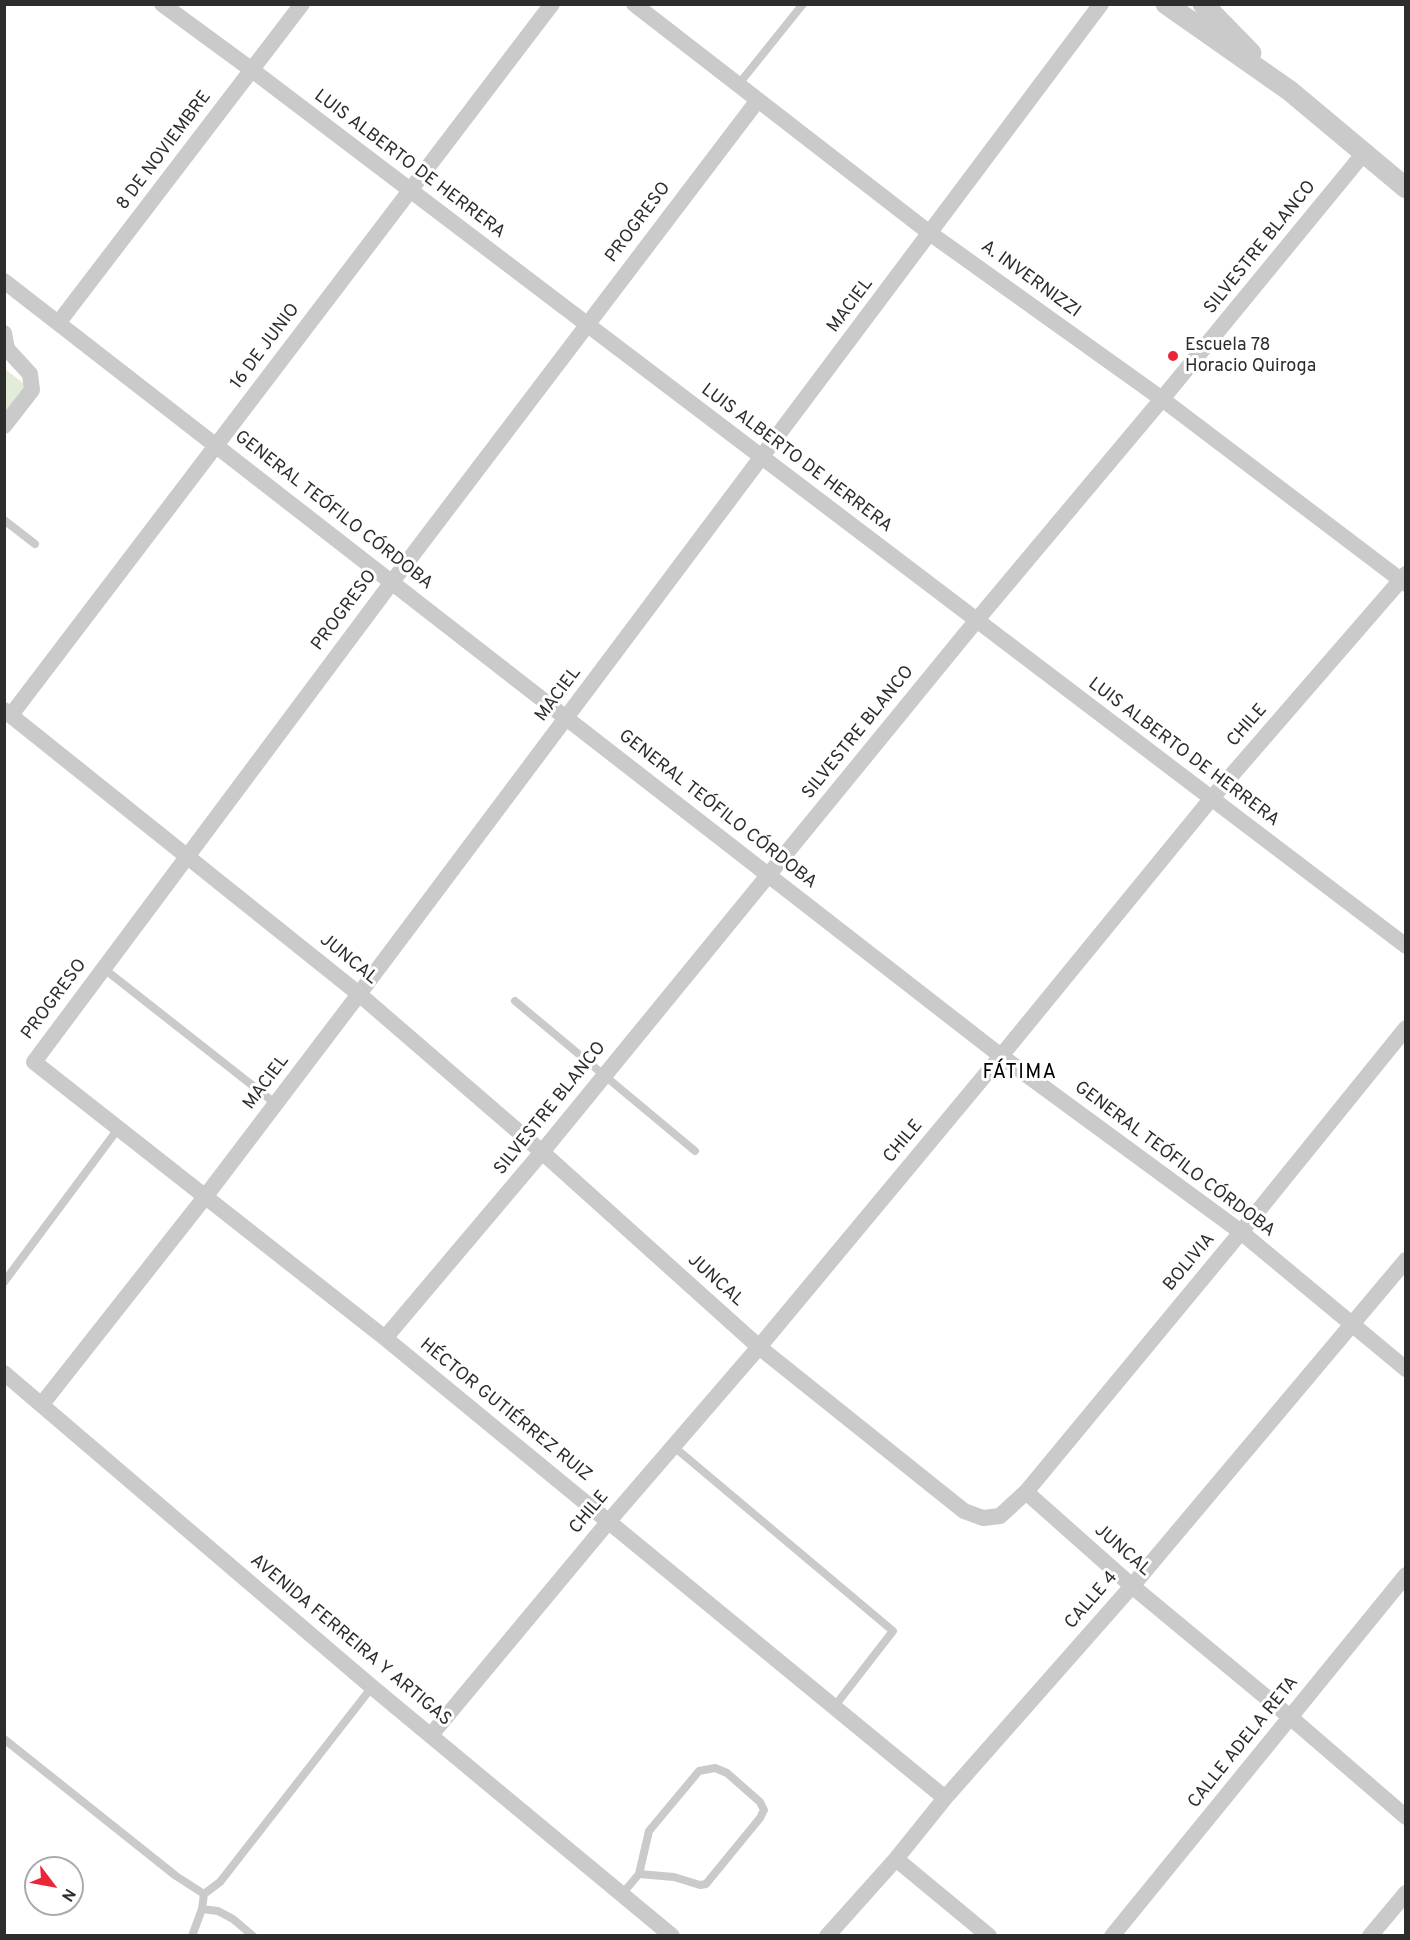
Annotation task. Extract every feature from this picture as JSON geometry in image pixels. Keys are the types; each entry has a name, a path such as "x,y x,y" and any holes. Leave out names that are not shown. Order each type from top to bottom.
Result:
{"street":[{"name":"LUIS ALBERTO DE HERRERA","path":"162,4 1406,946"},
{"name":"8 DE NOVIEMBRE","path":"59,322 302,4"},
{"name":"16 DE JUNIO","path":"8,712 216,445 552,4"},
{"name":"A. INVERNIZZI","path":"634,4 931,234 1162,399 1404,580"},
{"name":"MACIEL","path":"42,1404 276,1104 931,234 1101,4"},
{"path":"1166,4 1290,91 1406,188"},
{"path":"1203,4 1290,91"},
{"name":"PROGRESO","path":"34,1062 392,582 758,100"},
{"name":"SILVESTRE BLANCO","path":"384,1338 542,1152 976,621 1364,153"},
{"name":"GENERAL TEÓFILO CÓRDOBA","path":"4,281 1001,1056 1240,1232 1406,1369"},
{"path":"4,333 7,349 30,375 32,390 4,426"},
{"name":"CHILE","path":"431,1735 609,1521 759,1347 1212,799 1404,580"},
{"name":"JUNCAL","path":"8,712 359,994 542,1152 759,1347 964,1511 983,1518 1000,1516 1026,1492 1132,1586 1406,1817"},
{"name":"BOLIVIA","path":"1026,1492 1406,1028"},
{"name":"HÉCTOR GUTIÉRREZ RUIZ","path":"34,1062 384,1338 945,1798"},
{"name":"CALLE 4","path":"827,1935 896,1859 945,1798 1132,1586 1406,1260"},
{"name":"AVENIDA FERREIRA Y ARTIGAS","path":"4,1373 372,1687 672,1935"},
{"name":"CALLE ADELA RETA","path":"1112,1935 1406,1575"},
{"path":"896,1859 989,1935"},
{"path":"1370,1935 1406,1893"}],"lane":[{"path":"738,85 803,4"},
{"path":"4,520 35,544"},
{"path":"103,968 276,1104"},
{"path":"515,1001 695,1151"},
{"path":"4,1282 118,1129"},
{"path":"673,1446 893,1631 834,1707"},
{"path":"192,1935 202,1909 204,1894 220,1882 372,1687"},
{"path":"4,1739 176,1876 204,1894"},
{"path":"622,1894 639,1874 649,1831 699,1771 715,1768 727,1773 760,1802 764,1810 760,1818 706,1884 700,1885 674,1877 639,1874"},
{"path":"202,1909 218,1911 233,1919 253,1935"}],"green space":[{"path":"5,369 27,386 5,416"}],"place":[{"name":"Escuela 78 Horacio Quiroga","path":"1173,356"}],"district":[{"name":"FÁTIMA","path":"1020,1074"}]}
